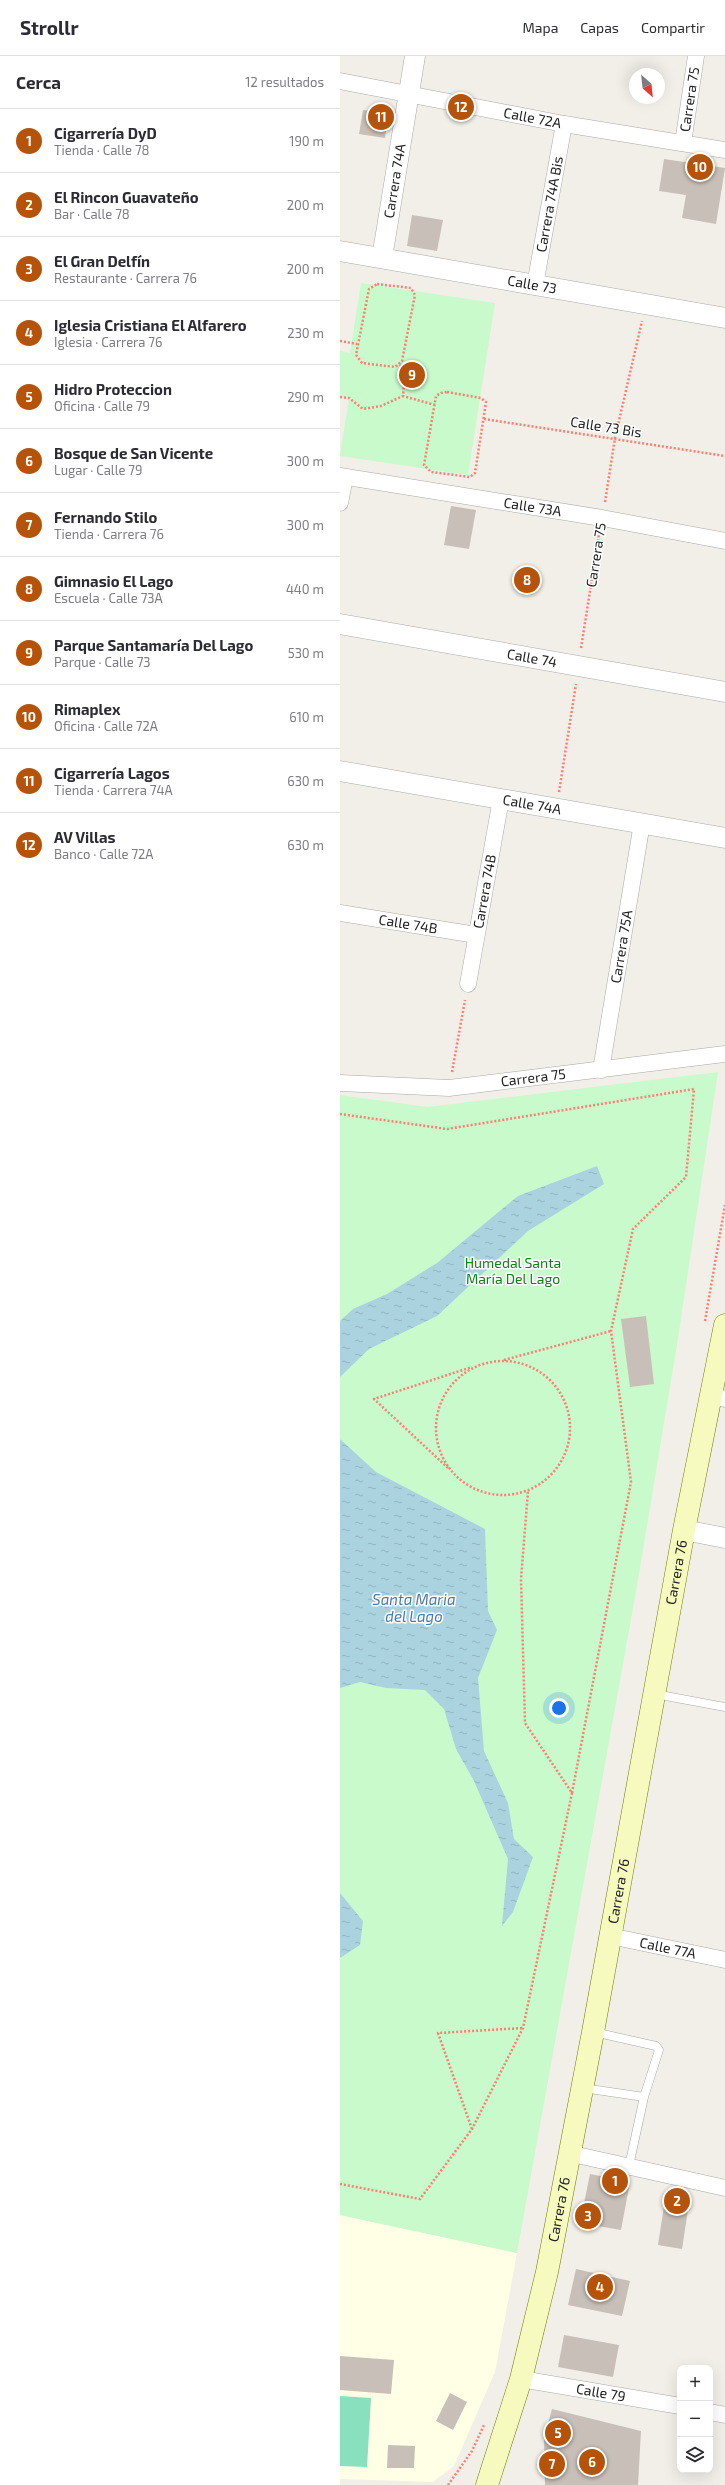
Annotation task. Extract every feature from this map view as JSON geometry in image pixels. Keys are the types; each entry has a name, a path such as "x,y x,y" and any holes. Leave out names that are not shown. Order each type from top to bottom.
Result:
{"main road":[{"name":"Carrera 76","path":"487,2485 521,2379 546,2272 568,2153 583,2088 684,1530 718,1397 725,1325"},
{"name":"Carrera 76","path":"470,2485 497,2454"}],"street":[{"name":"Carrera 74A","path":"382,258 415,56"},
{"name":"Carrera 75","path":"683,143 696,56"},
{"name":"Calle 72A","path":"340,80 564,124 725,150"},
{"name":"Carrera 74A Bis","path":"535,285 564,124"},
{"name":"Calle 73","path":"340,251 725,318"},
{"name":"Calle 73A","path":"342,477 602,518 725,541"},
{"path":"340,503 342,477"},
{"name":"Calle 74","path":"340,624 725,692"},
{"name":"Calle 74A","path":"340,771 725,838"},
{"name":"Carrera 74B","path":"468,984 501,799"},
{"name":"Carrera 75A","path":"601,1070 642,823"},
{"name":"Calle 74B","path":"340,913 476,935"},
{"name":"Carrera 75","path":"340,1082 449,1088 725,1054"},
{"path":"684,1530 725,1538"},
{"name":"Calle 77A","path":"610,1936 725,1960"},
{"path":"568,2153 725,2188"},
{"name":"Calle 79","path":"521,2379 677,2405"},
{"path":"713,2413 725,2415"}],"lane":[{"path":"655,1694 725,1708"},
{"path":"593,2032 658,2047 644,2097 630,2166"},
{"path":"583,2088 644,2097"}],"path":[{"path":"377,284 411,288 415,295 400,365 395,368 362,363 356,355 369,289 372,285 377,284"},
{"name":"Carrera 75","path":"556,808 615,438 646,304"},
{"path":"340,341 357,344"},
{"path":"400,365 405,372 403,396"},
{"path":"441,393 481,398 486,402 475,473 464,476 431,472 424,466 435,405 436,396 441,393"},
{"path":"340,397 349,398 363,409 381,406 403,396 435,405"},
{"name":"Calle 73 Bis","path":"484,419 725,456"},
{"path":"449,1088 468,984"},
{"path":"340,1114 447,1129 694,1089 686,1177 633,1230 611,1331 631,1482 572,1793 523,2028 472,2129 420,2199 340,2184"},
{"path":"502,1360 525,1364 546,1375 561,1392 570,1414 570,1438 563,1460 548,1478 528,1491 507,1495 486,1494 466,1485 374,1399 478,1365 611,1331"},
{"path":"451,1471 440,1453 435,1432 438,1411 446,1392 460,1376 478,1365"},
{"path":"528,1491 521,1579 525,1723 572,1793"},
{"path":"472,2129 438,2033 523,2028"}],"shaded area":[{"path":"340,2215 517,2253 495,2372 454,2466 433,2482 340,2479"}],"green space":[{"path":"361,283 495,303 468,475 340,456 349,398 340,397 340,351 350,353"},
{"name":"Humedal Santa María Del Lago","path":"718,1072 677,1345 637,1586 517,2253 340,2215 340,1095 427,1107"},
{"path":"340,2396 371,2398 367,2467 340,2466"}],"water":[{"path":"597,1166 604,1184 528,1231 437,1316 369,1349 340,1377 340,1321 353,1309 387,1294 437,1263 518,1196"},
{"name":"Santa Maria del Lago","path":"340,1439 376,1472 485,1529 488,1611 497,1630 478,1678 484,1751 508,1803 514,1839 533,1857 513,1912 502,1926 508,1859 474,1781 456,1749 444,1709 425,1690 386,1688 360,1682 340,1688"},
{"path":"340,1893 363,1921 360,1945 340,1958"}],"building":[{"path":"363,110 388,113 385,138 359,134"},
{"path":"664,159 725,168 716,224 682,218 686,195 659,191"},
{"path":"412,215 443,220 437,251 407,246"},
{"path":"451,506 476,510 469,549 444,545"},
{"path":"646,1316 654,1384 630,1387 621,1319"},
{"path":"590,2174 630,2182 621,2230 580,2223"},
{"path":"666,2193 690,2197 682,2249 658,2245"},
{"path":"576,2269 630,2281 622,2316 568,2305"},
{"path":"564,2335 619,2345 613,2377 558,2367"},
{"path":"340,2356 394,2360 391,2394 340,2390"},
{"path":"450,2393 467,2402 453,2430 436,2421"},
{"path":"552,2409 641,2431 638,2485 545,2485 544,2439"},
{"path":"388,2445 415,2446 414,2468 387,2468"}],"place":[{"name":"AV Villas","path":"461,107"},
{"name":"Cigarrería Lagos","path":"381,117"},
{"name":"Rimaplex","path":"700,167"},
{"name":"Parque Santamaría Del Lago","path":"412,375"},
{"name":"Gimnasio El Lago","path":"527,580"},
{"name":"Cigarrería DyD","path":"615,2181"},
{"name":"El Rincon Guavateño","path":"677,2201"},
{"name":"El Gran Delfín","path":"588,2216"},
{"name":"Iglesia Cristiana El Alfarero","path":"600,2287"},
{"name":"Hidro Proteccion","path":"558,2433"},
{"name":"Bosque de San Vicente","path":"592,2462"},
{"name":"Fernando Stilo","path":"552,2464"}]}
